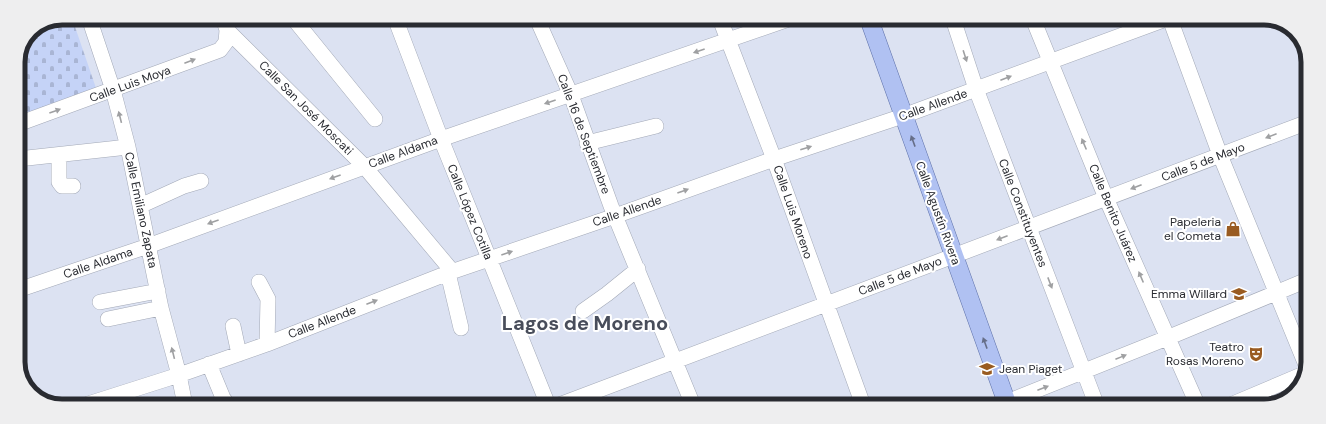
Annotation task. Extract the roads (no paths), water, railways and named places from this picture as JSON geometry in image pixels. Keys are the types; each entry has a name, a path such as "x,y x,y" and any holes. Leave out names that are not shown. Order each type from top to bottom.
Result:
{"main road":[{"name":"Calle Agustín Rivera","path":"871,25 954,256 1002,399"}],"street":[{"name":"Calle Emiliano Zapata","path":"90,25 113,90 128,147 161,308 184,399"},
{"name":"Calle Luis Moya","path":"25,121 220,50 226,42 225,25"},
{"name":"Calle San José Moscati","path":"226,25 364,166 450,272"},
{"path":"299,25 375,119"},
{"name":"Calle López Cotilla","path":"398,25 441,139 546,399"},
{"name":"Calle 16 de Septiembre","path":"540,25 570,95 615,216 691,399"},
{"name":"Calle Luis Moreno","path":"723,25 774,159 860,399"},
{"name":"Calle Aldama","path":"25,288 148,246 364,166 772,25"},
{"name":"Calle Constituyentes","path":"955,25 976,89 1094,399"},
{"name":"Calle Benito Juárez","path":"1035,25 1106,198 1195,399"},
{"name":"Calle Allende","path":"104,399 179,376 267,344 450,272 615,216 774,159 903,116 1149,25"},
{"path":"1172,25 1220,155 1301,353"},
{"name":"Calle 5 de Mayo","path":"575,399 1301,125"},
{"path":"587,143 656,126"},
{"path":"25,158 128,147"},
{"path":"59,155 59,182 62,186 73,186"},
{"path":"140,206 184,186 201,181"},
{"path":"583,311 638,269"},
{"path":"450,272 461,328"},
{"path":"259,282 268,299 267,344"},
{"path":"1016,399 1301,283"},
{"path":"100,302 158,291"},
{"path":"108,319 161,308"},
{"path":"233,326 239,354"},
{"path":"209,364 224,399"},
{"path":"1245,399 1298,376"}],"place":[{"name":"Papeleria el Cometa","path":"1233,229"},
{"name":"Emma Willard","path":"1239,294"},
{"name":"Teatro Rosas Moreno","path":"1256,354"},
{"name":"Jean Piaget","path":"987,369"}],"district":[{"name":"Lagos de Moreno","path":"585,323"}]}
